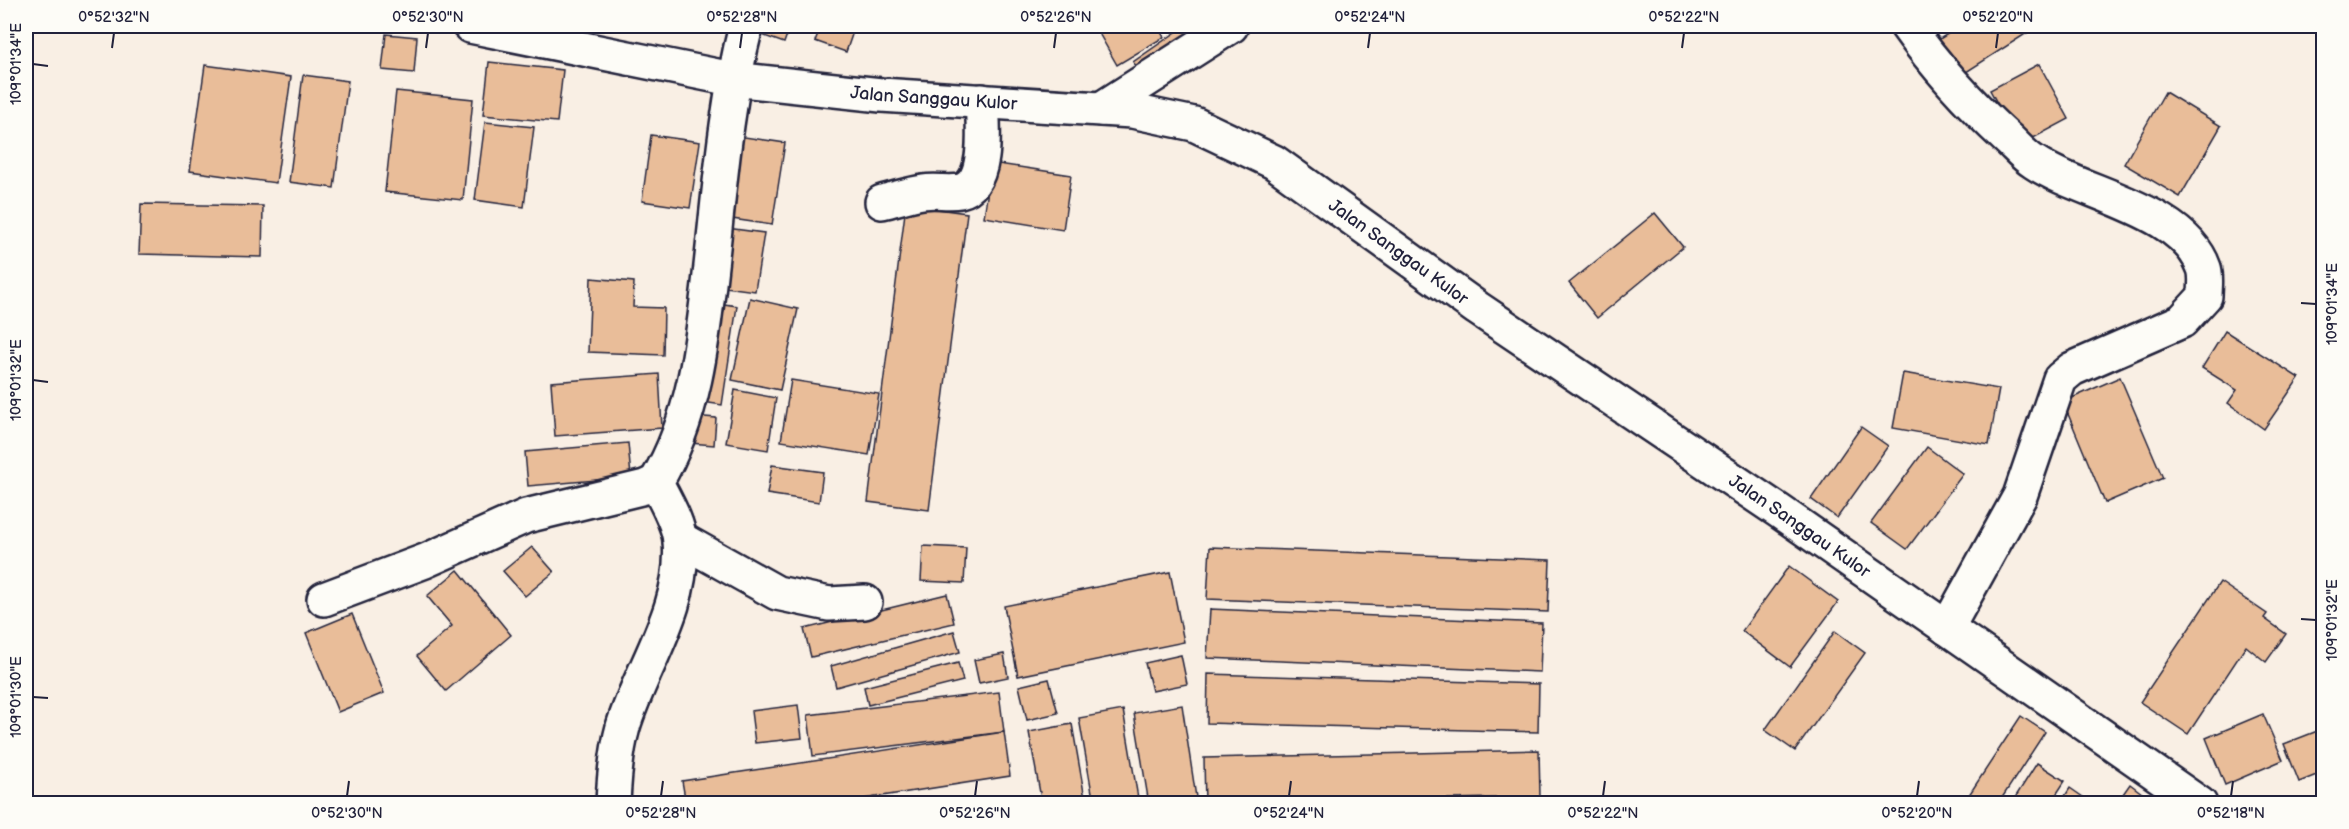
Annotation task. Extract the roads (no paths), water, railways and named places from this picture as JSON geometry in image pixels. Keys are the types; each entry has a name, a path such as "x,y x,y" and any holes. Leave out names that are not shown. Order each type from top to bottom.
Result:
{"street":[{"name":"Jalan Sanggau Kulor","path":"470,26 732,79 881,95 1132,111 1194,124 1274,162 1477,308 1779,511 2200,804"},
{"path":"324,598 425,561 526,516 645,487 656,482 669,460 682,429 694,379 705,318 732,79 746,26"},
{"path":"1101,109 1231,26"},
{"path":"1907,26 1931,60 1983,116 2034,162 2074,182 2142,209 2186,241 2205,269 2205,296 2182,321 2072,369 2060,379 2020,496 1947,628"},
{"path":"882,202 922,192 962,190 974,182 981,164 984,141 982,101"},
{"path":"613,804 614,770 623,726 670,608 679,569 680,539 656,482"},
{"path":"680,539 777,593 829,604 865,603"}]}
